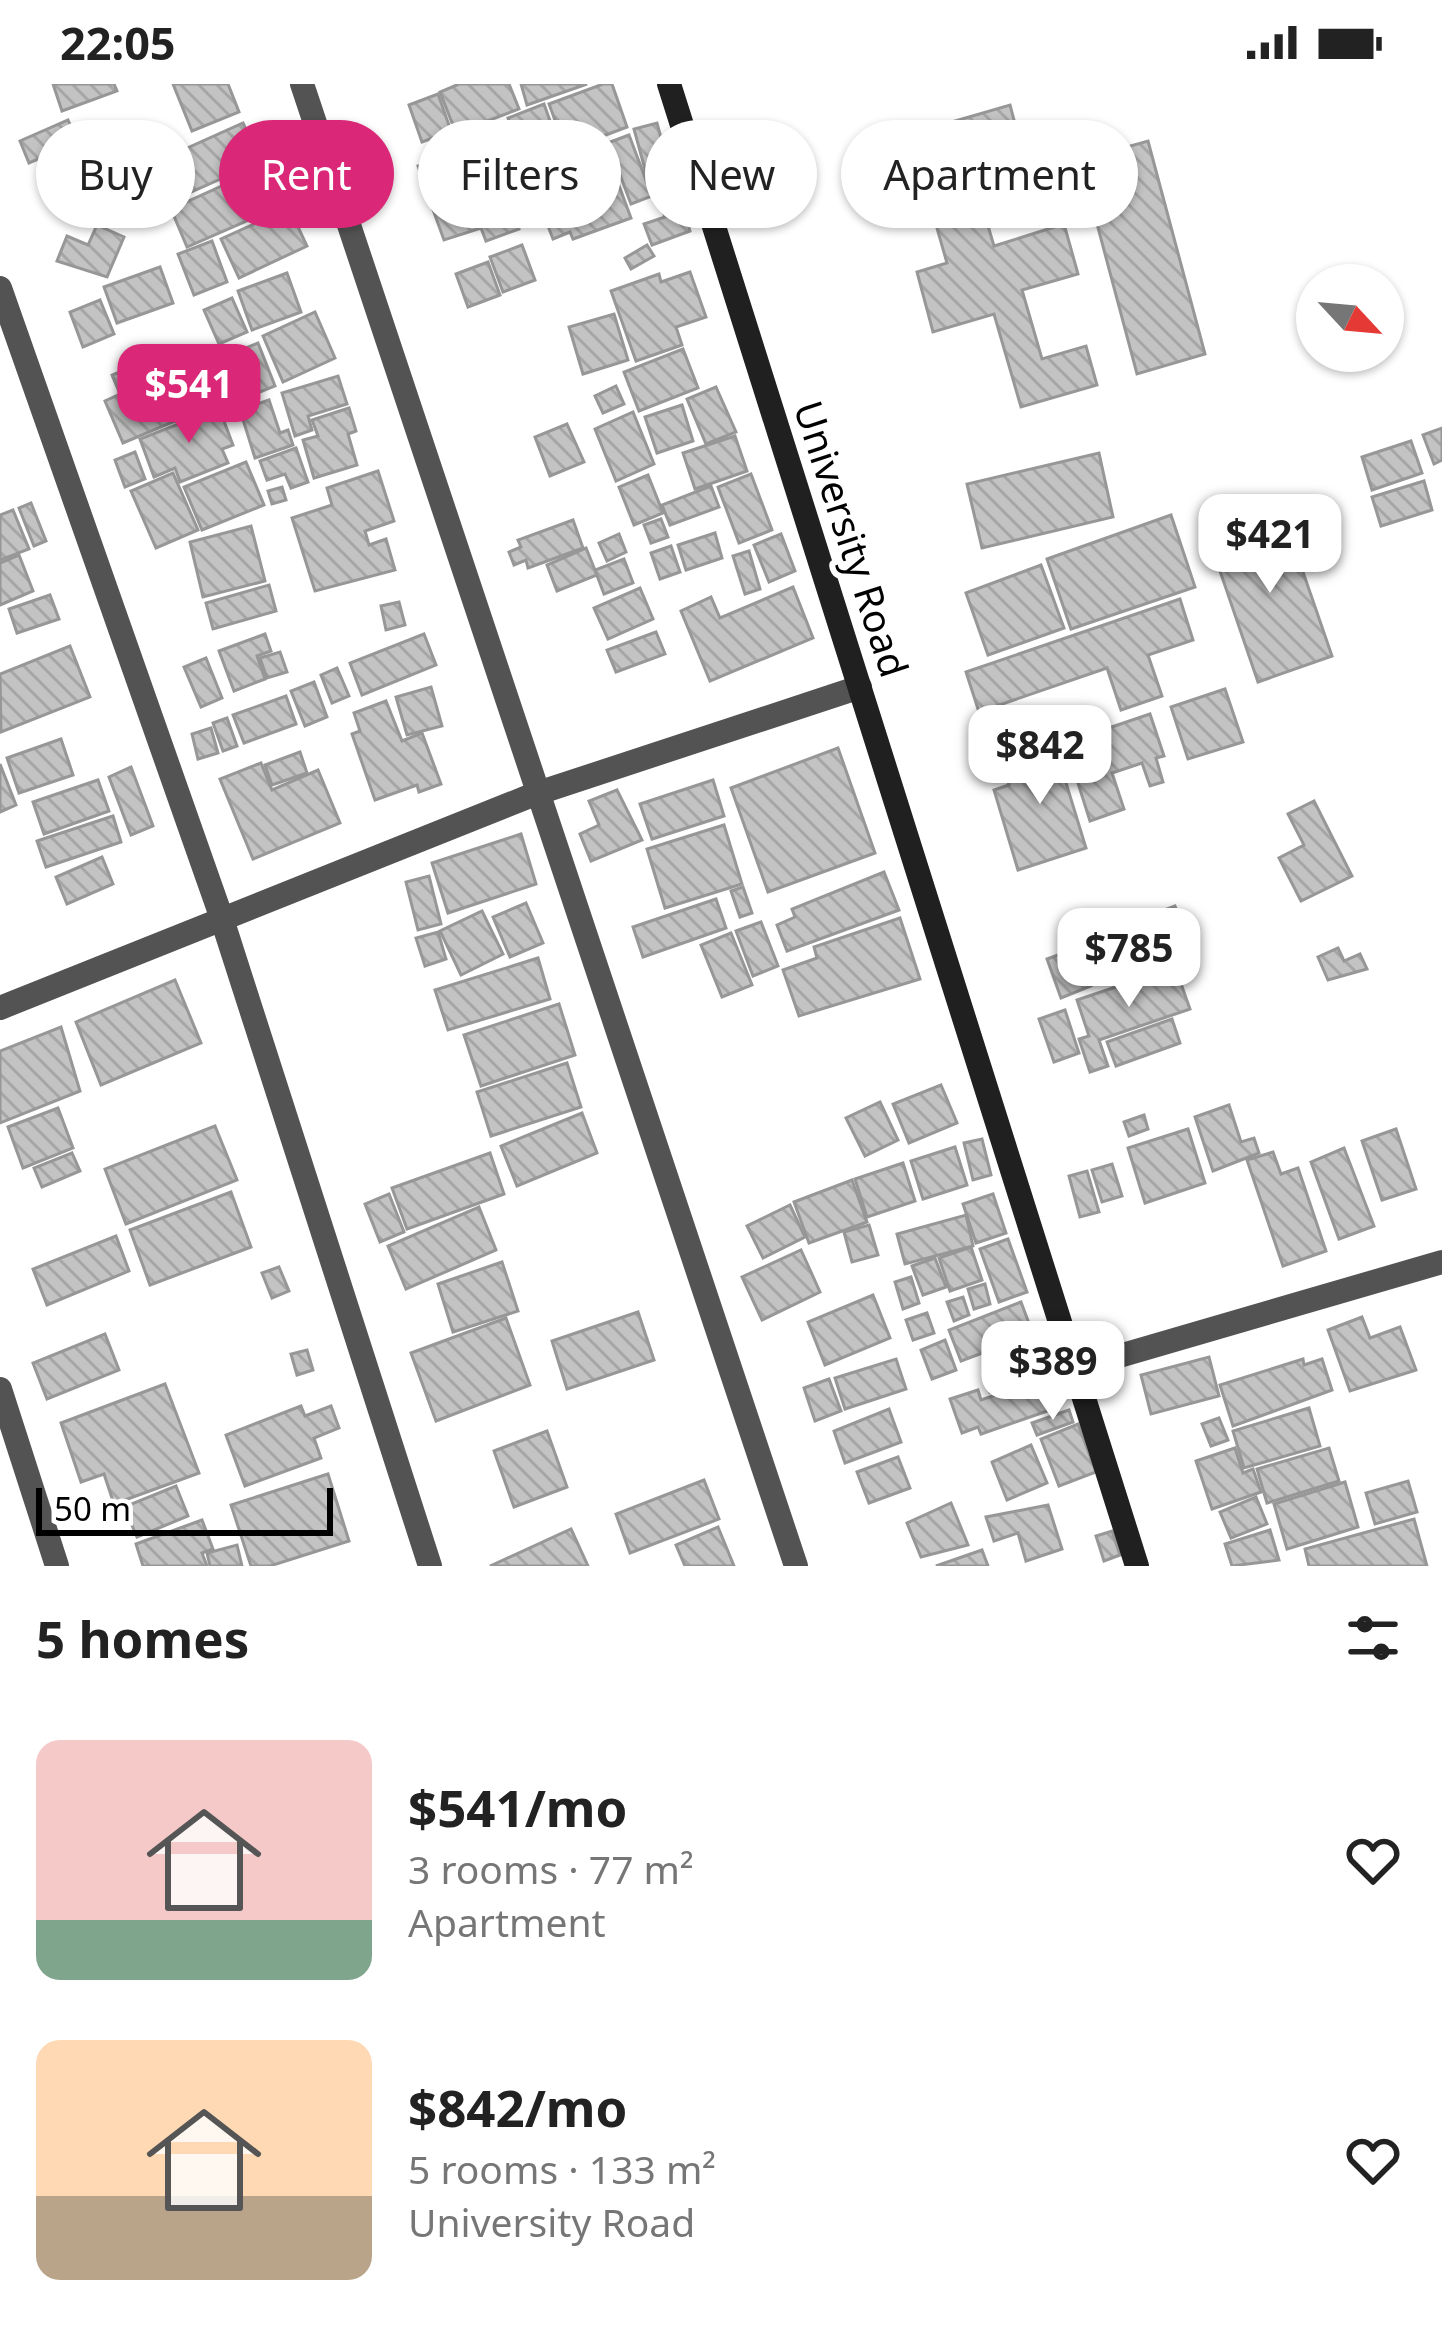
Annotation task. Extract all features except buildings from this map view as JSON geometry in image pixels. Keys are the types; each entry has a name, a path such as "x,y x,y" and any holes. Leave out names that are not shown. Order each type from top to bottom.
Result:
{"street":[{"path":"302,84 796,1566"},
{"name":"University Road","path":"669,84 1137,1566"},
{"path":"0,288 220,916 430,1566"},
{"path":"0,1008 220,916 535,794 860,687"},
{"path":"1078,1368 1442,1262"},
{"path":"0,1389 57,1566"}]}
